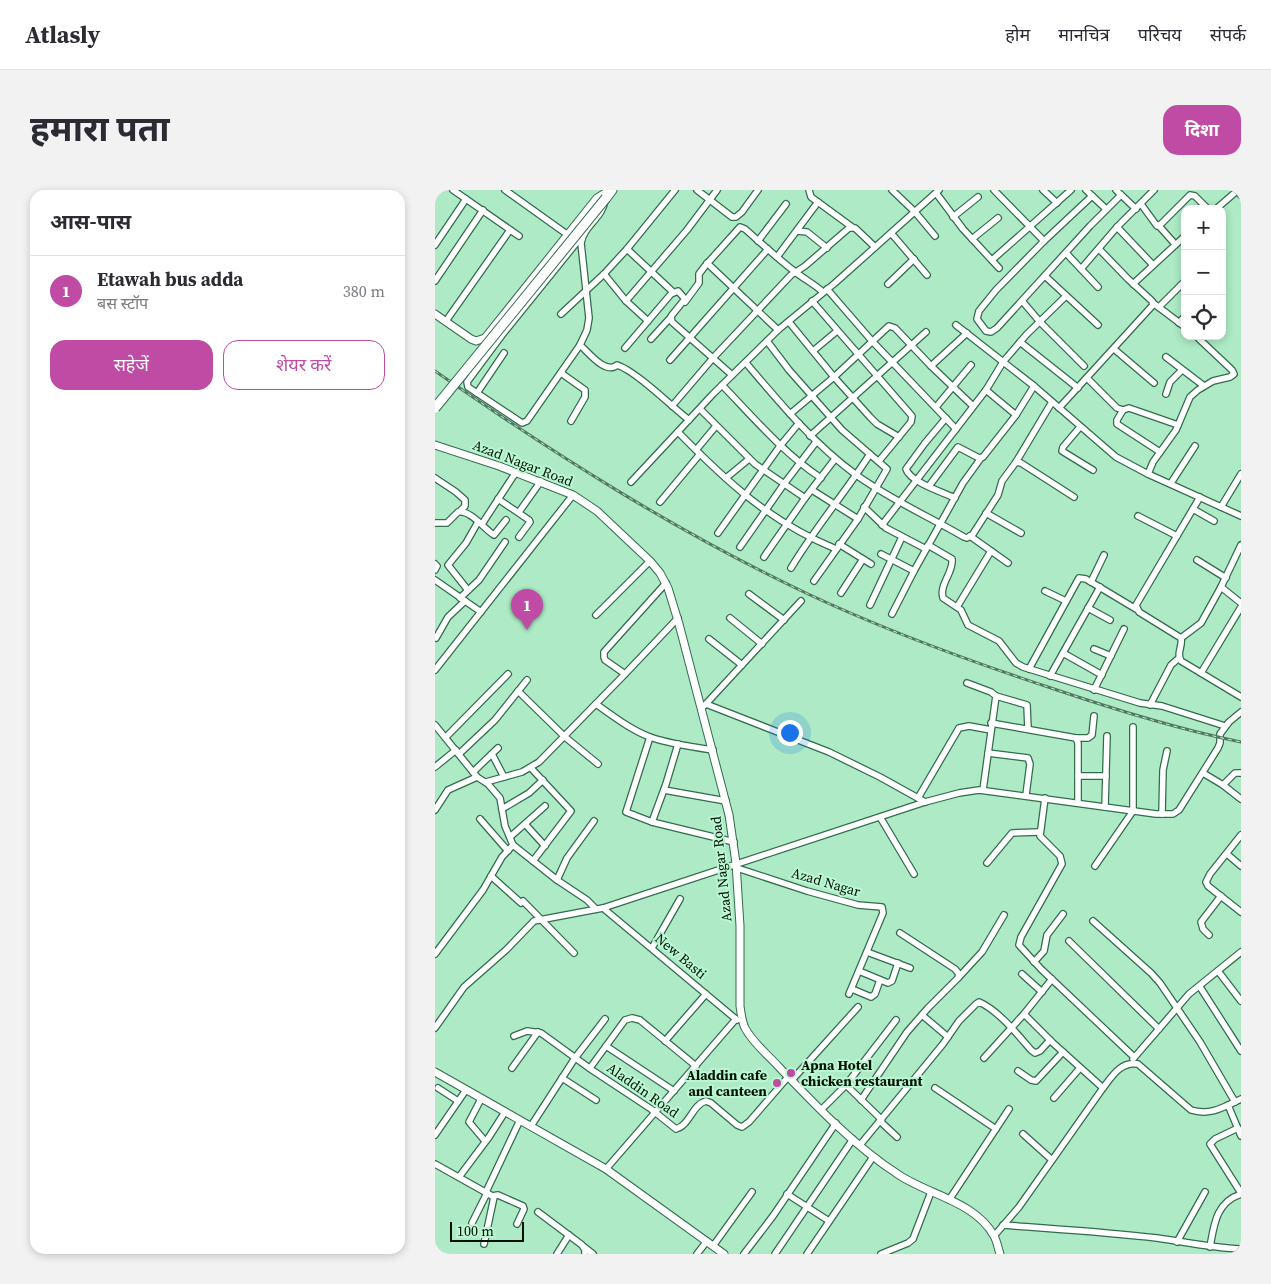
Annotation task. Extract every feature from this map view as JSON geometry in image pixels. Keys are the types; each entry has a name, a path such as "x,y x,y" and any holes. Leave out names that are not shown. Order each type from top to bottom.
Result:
{"main road":[{"path":"1239,190 1241,194"},
{"path":"435,408 609,193"}],"street":[{"path":"453,190 519,236"},
{"path":"505,190 568,235"},
{"path":"561,314 604,274 627,249 675,190"},
{"path":"697,190 732,217 736,217 743,228 795,272 825,291 956,429"},
{"path":"626,301 717,190"},
{"path":"736,217 758,190"},
{"path":"809,190 811,197 852,227 875,247"},
{"path":"892,190 915,212 935,236"},
{"path":"994,190 1044,241"},
{"path":"1043,190 1057,203"},
{"path":"992,260 1071,190"},
{"path":"1086,190 1106,209"},
{"path":"1116,190 1135,209"},
{"path":"1221,205 1239,190"},
{"path":"1081,269 1117,227 1152,191"},
{"path":"631,482 732,375 778,330 938,192 953,217 999,268"},
{"path":"435,314 471,340 476,341 485,338 597,198 609,193"},
{"path":"582,236 589,318 587,330 580,345 524,423 468,387 466,384 467,380 604,208 609,193"},
{"path":"1093,196 1044,241 996,290 979,311 977,319 986,331 995,331 1121,195"},
{"path":"1159,226 1190,195 1195,196 1204,205"},
{"path":"953,217 978,197"},
{"path":"435,246 466,199"},
{"path":"777,257 818,202"},
{"path":"758,241 786,204"},
{"path":"1141,204 1155,225 1159,226 1175,244"},
{"path":"435,281 483,210"},
{"path":"972,240 998,218"},
{"path":"672,406 713,358 795,272 852,227"},
{"path":"1117,227 1153,265"},
{"path":"651,339 685,302 699,283 699,274 707,263 737,229 743,228"},
{"path":"446,321 510,230"},
{"path":"797,231 807,232 827,248"},
{"path":"891,233 927,275"},
{"path":"1133,284 1181,239"},
{"path":"627,249 673,292"},
{"path":"671,360 767,249"},
{"path":"1099,249 1153,303 1181,324"},
{"path":"1066,253 1098,287"},
{"path":"888,284 914,259"},
{"path":"707,263 778,330"},
{"path":"604,274 626,301 648,321"},
{"path":"1045,276 1098,325"},
{"path":"1159,307 1181,285"},
{"path":"625,348 673,292 678,291 684,297 685,302"},
{"path":"882,525 986,390 1003,362 1065,296"},
{"path":"812,301 912,416 911,422 879,461"},
{"path":"1023,302 1084,366"},
{"path":"1059,408 1152,307 1153,303"},
{"path":"671,318 672,322 732,375"},
{"path":"789,322 853,399 877,424 899,437"},
{"path":"957,325 1034,386 1116,457 1148,474 1241,516"},
{"path":"790,414 834,377 886,328 892,326 973,406"},
{"path":"813,351 837,332"},
{"path":"810,436 926,332"},
{"path":"931,366 967,333"},
{"path":"1148,474 1178,425 1187,401 1204,386 1234,374 1200,340"},
{"path":"767,341 831,418 887,468 865,507 814,581"},
{"path":"1020,342 1078,388"},
{"path":"580,345 604,366 613,368 617,365 634,374 689,420"},
{"path":"1114,349 1154,383"},
{"path":"477,393 505,353"},
{"path":"1166,357 1204,386"},
{"path":"746,363 810,436 835,459 856,475 899,501 963,537 971,536 1008,563"},
{"path":"936,407 971,365"},
{"path":"1166,394 1170,382 1182,370"},
{"path":"561,372 585,390 585,397 571,421"},
{"path":"1087,378 1117,408 1123,410 1129,408 1178,425"},
{"path":"723,385 780,446 821,478"},
{"path":"893,614 914,571 967,476 1016,416 1034,386"},
{"path":"986,390 1016,416"},
{"path":"971,536 998,495 1001,482 1016,462 1052,402"},
{"path":"700,409 763,471 805,498"},
{"path":"1123,410 1117,420 1117,424 1160,452"},
{"path":"946,418 925,442 907,466 906,471 916,480 955,498"},
{"path":"718,533 780,446 799,423"},
{"path":"660,502 716,426"},
{"path":"1080,427 1063,447 1062,451 1093,470"},
{"path":"678,432 726,478 765,511 809,538 838,547 871,564"},
{"path":"740,547 816,442"},
{"name":"Azad Nagar Road","path":"435,445 541,481 573,495 597,511 661,573 666,583 704,707 734,842 740,926 743,1023 751,1038 821,1110 873,1157 900,1176 972,1212 980,1218 994,1236 1000,1254"},
{"path":"1171,484 1195,446"},
{"path":"929,486 958,447 981,458"},
{"path":"791,568 809,538 870,454"},
{"path":"726,478 749,459"},
{"path":"764,557 835,459"},
{"path":"1016,462 1021,463 1074,497"},
{"path":"467,590 448,565 466,543 516,472"},
{"path":"1221,507 1241,474"},
{"path":"435,478 457,492 465,500 465,506 447,523 435,523"},
{"path":"519,512 541,481"},
{"path":"812,490 857,519"},
{"path":"435,670 438,663 481,612 573,495"},
{"path":"1136,608 1137,602 1200,498"},
{"path":"498,499 530,521 519,538"},
{"path":"865,507 882,525 902,537 952,559 952,565 943,588 943,598 963,613 968,625 999,641 1016,663 1094,690 1150,705 1162,706 1225,726"},
{"path":"1193,509 1214,521"},
{"path":"460,511 495,535 506,520"},
{"path":"986,513 1021,533"},
{"path":"1138,516 1177,536"},
{"path":"870,604 902,537"},
{"path":"436,638 442,625 467,590 479,580 505,542"},
{"path":"1181,638 1201,623 1240,549"},
{"path":"957,607 991,551"},
{"path":"881,554 914,571"},
{"path":"1091,582 1104,555"},
{"path":"841,593 863,559"},
{"path":"1197,560 1226,578"},
{"path":"596,615 650,561"},
{"path":"435,564 437,566 435,570"},
{"path":"1029,669 1079,578 1086,578 1181,638"},
{"path":"435,580 481,612"},
{"path":"625,674 605,660 604,652 666,583"},
{"path":"1050,676 1100,587"},
{"path":"1221,587 1241,603"},
{"path":"1045,591 1066,601"},
{"path":"749,594 784,620"},
{"path":"801,601 704,707 781,732 829,752 925,802"},
{"path":"1201,673 1241,607"},
{"path":"1089,608 1110,620"},
{"path":"486,782 531,768 565,736 677,618"},
{"path":"730,618 762,644"},
{"path":"435,620 442,625"},
{"path":"1094,690 1125,629"},
{"path":"1150,705 1171,664 1179,658 1181,638"},
{"path":"709,639 742,665"},
{"path":"1094,649 1111,656"},
{"path":"1063,653 1101,675"},
{"path":"1179,658 1241,697"},
{"path":"446,737 507,674"},
{"path":"435,768 495,720 527,680"},
{"path":"967,683 991,692 996,696 1027,705 1028,729"},
{"path":"518,691 565,736 598,764"},
{"path":"983,790 996,696"},
{"path":"596,704 629,726 650,737 713,750"},
{"path":"435,1028 464,987 506,950 529,925 539,920 603,908 925,802 969,790 983,790 1133,811 1173,814 1179,810 1218,748 1220,734 1225,726 1241,712"},
{"path":"991,723 1076,738 1088,738 1093,735 1094,716"},
{"path":"435,725 475,775 486,782 500,798 504,824 513,845 557,880 587,900 596,909"},
{"path":"918,798 959,728 969,726 991,730"},
{"path":"1095,866 1133,811 1133,727"},
{"path":"1105,807 1107,736"},
{"path":"650,737 626,810 628,814 734,842"},
{"path":"1076,738 1078,743 1078,803"},
{"path":"653,822 677,744"},
{"path":"435,810 438,799 448,790 475,775 498,748"},
{"path":"1162,814 1163,770 1167,751"},
{"path":"988,753 1028,758 1030,760 1026,796"},
{"path":"492,754 504,777"},
{"path":"531,768 571,811 533,862"},
{"path":"1203,773 1241,799"},
{"path":"1223,785 1235,773 1241,773"},
{"path":"1078,776 1106,776"},
{"path":"502,809 529,793 543,780"},
{"path":"664,790 725,801"},
{"path":"1045,798 1040,832 1042,839 1060,856 1062,864 1019,941 1021,949 1132,1060 1191,1110 1201,1113 1215,1111 1238,1100 1170,996 1151,973 1093,922"},
{"path":"510,838 545,806"},
{"path":"880,817 914,874"},
{"path":"480,819 508,851"},
{"path":"557,880 567,858 594,820"},
{"path":"525,824 545,846"},
{"path":"987,863 1012,833 1040,832"},
{"path":"1241,835 1210,874 1206,882 1208,886 1241,912"},
{"path":"435,954 513,845"},
{"path":"1227,854 1241,866"},
{"name":"Azad Nagar","path":"736,865 807,891 857,905 882,907 883,913 851,991 871,997 875,994 880,980"},
{"path":"491,876 522,902 574,953"},
{"path":"1209,935 1203,930 1201,922 1221,896"},
{"path":"652,948 680,899"},
{"name":"New Basti","path":"603,908 743,1023"},
{"path":"1034,962 1044,951 1047,935 1063,914"},
{"path":"861,1100 898,1044 921,1015 982,952 1005,915"},
{"path":"900,934 958,971 958,978"},
{"path":"1069,941 1159,1028"},
{"path":"867,952 910,968"},
{"path":"994,1236 1019,1207 1103,1088 1118,1070 1132,1060 1189,994 1241,952"},
{"path":"859,972 888,983 891,982 898,964"},
{"path":"1218,971 1241,1001"},
{"path":"1022,974 1042,992"},
{"path":"984,1058 1012,1028 1052,979"},
{"path":"1199,987 1241,1051"},
{"path":"665,1041 706,994"},
{"path":"860,1146 959,1021 975,1004 979,1002 1012,1028 1031,1050 1035,1052 1040,1051 1050,1040"},
{"path":"790,1078 858,1007"},
{"path":"1024,1014 1103,1088"},
{"path":"921,1015 948,1037"},
{"path":"590,1068 625,1020 632,1018 640,1020 695,1066"},
{"path":"531,1126 575,1058 605,1019"},
{"path":"606,1169 736,1019"},
{"path":"821,1110 845,1085 896,1020"},
{"path":"514,1036 527,1031 538,1032"},
{"path":"512,1068 538,1032"},
{"name":"Aladdin Road","path":"538,1032 656,1112 676,1129 683,1125 699,1105 706,1101 742,1127 749,1122 790,1078"},
{"path":"606,1046 674,1091"},
{"path":"1018,1071 1031,1080 1036,1080 1063,1052"},
{"path":"1053,1098 1080,1068"},
{"path":"435,1072 606,1169 710,1243 721,1253"},
{"path":"562,1078 596,1100"},
{"path":"845,1085 897,1137"},
{"path":"437,1088 458,1102"},
{"path":"935,1088 996,1129"},
{"path":"435,1135 466,1090"},
{"path":"481,1098 469,1122 485,1141"},
{"path":"1228,1105 1241,1136"},
{"path":"949,1200 1009,1109"},
{"path":"459,1177 505,1112"},
{"path":"473,1223 488,1194 520,1120"},
{"path":"744,1254 773,1216 836,1124"},
{"path":"1210,1247 1215,1218 1218,1212 1228,1200 1241,1193 1210,1144 1215,1139 1238,1128"},
{"path":"1023,1134 1053,1160"},
{"path":"775,1254 853,1139"},
{"path":"807,1254 873,1157"},
{"path":"435,1164 488,1194 494,1201 484,1244"},
{"path":"697,1254 710,1243 752,1192"},
{"path":"881,1254 913,1239 931,1192"},
{"path":"1177,1242 1205,1192"},
{"path":"488,1194 498,1195 523,1206 524,1209 517,1224"},
{"path":"787,1194 829,1221"},
{"path":"538,1212 593,1254"},
{"path":"1003,1225 1105,1233 1210,1247 1241,1249"},
{"path":"557,1254 569,1235"},
{"path":"585,1247 585,1254"}],"railway":[{"path":"435,371 571,462 664,518 759,570 838,608 898,633 1020,678 1145,718 1241,742"}],"place":[{"name":"Etawah bus adda","path":"527,630"},
{"name":"Apna Hotel chicken restaurant","path":"791,1073"},
{"name":"Aladdin cafe and canteen","path":"777,1083"}]}
